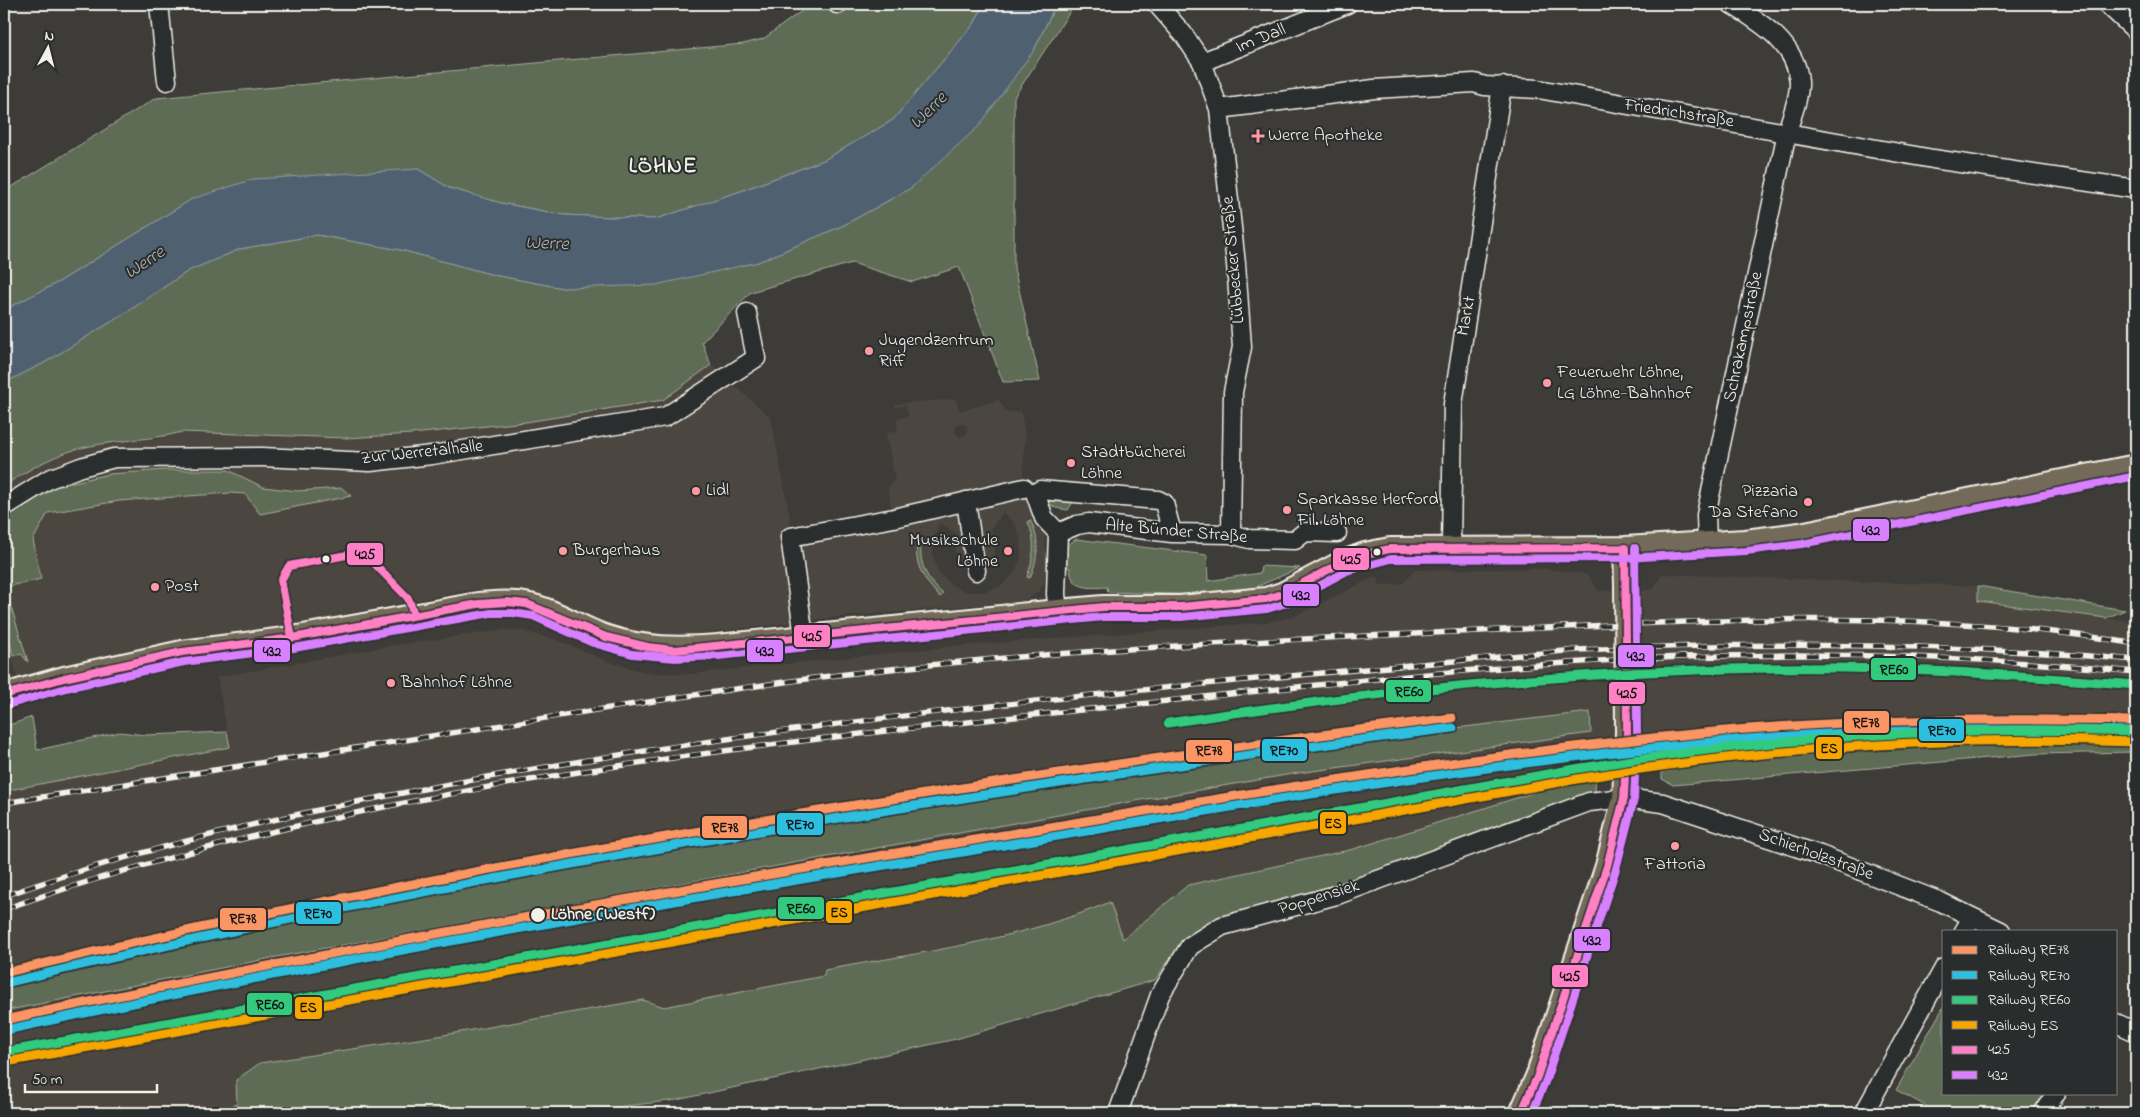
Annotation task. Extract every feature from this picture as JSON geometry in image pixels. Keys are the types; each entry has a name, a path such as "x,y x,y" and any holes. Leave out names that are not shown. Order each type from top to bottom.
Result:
{"main road":[{"path":"4,695 64,678 182,652 292,638 478,604 507,602 527,604 606,637 674,650 1058,611 1103,608 1180,607 1266,599 1282,594 1343,562 1365,554 1390,550 1625,548 1707,543 1800,534 2136,466"},
{"path":"1521,1113 1537,1077 1606,866 1624,798 1626,774 1625,548"}],"street":[{"path":"159,4 166,81"},
{"name":"Lübbecker Straße","path":"1157,4 1184,35 1202,62 1219,109 1236,264 1242,347 1233,392 1231,534"},
{"name":"Im Dall","path":"1202,62 1347,4"},
{"path":"1731,4 1757,20 1779,38 1792,55 1800,84 1788,132"},
{"path":"2107,4 2136,31"},
{"name":"Friedrichstraße","path":"1219,109 1374,89 1474,83 1485,86 1538,89 1933,159 2136,189"},
{"name":"Markt","path":"1451,548 1453,404 1502,86"},
{"name":"Schrakampstraße","path":"1707,543 1706,515 1788,132"},
{"name":"Zur Werretalhalle","path":"4,507 49,479 80,467 114,458 262,457 370,462 432,455 665,417 756,358 747,313"},
{"path":"1029,490 1044,518 1058,533 1056,594 1058,611"},
{"path":"804,636 790,537 1029,490 1158,500 1164,503 1172,533"},
{"path":"966,501 976,571"},
{"name":"Alte Bünder Straße","path":"1058,533 1077,525 1089,523 1172,533 1231,534 1249,539 1295,540 1305,532 1337,533"},
{"name":"Schierholzstraße","path":"1624,798 1663,803 1820,855 1942,902 1968,924 1996,930"},
{"name":"Poppensiek","path":"1118,1113 1160,995 1190,946 1222,926 1340,894 1589,802 1624,798"},
{"path":"1864,1113 1942,972"},
{"path":"2118,1024 2136,1032"},
{"path":"2043,1113 2055,1094"}],"shaded area":[{"path":"711,365 771,418 790,518 788,541 894,523 888,488 895,479 886,433 898,431 896,419 909,416 906,405 894,407 896,404 955,399 960,411 999,400 1007,413 1021,411 1025,436 1023,477 1016,478 1024,479 1024,488 1030,506 1044,533 1047,553 1046,580 1039,591 1024,601 829,618 669,637 649,637 626,632 544,597 501,589 469,590 18,679 4,630 4,486 37,464 90,446 158,439 182,432 346,438 663,400","holes":["960,423 966,425 968,429 967,434 962,437 957,435 955,431 956,426","1003,512 1015,524 1021,540 1021,558 1014,574 1001,586 985,592 967,592 951,585 939,573 933,556 933,539 940,523 958,535 955,552 961,564 968,569 981,570 992,565 997,558 994,556 995,543 990,535 993,532 990,530","1030,521 1037,539 1038,556 1030,578 1027,576 1034,551 1028,522","922,540 921,562 926,575 943,594 929,587 915,548"]},
{"path":"1544,569 1584,574 1589,577 1598,591 1653,590 1662,574 1978,586 1979,601 2136,622 2136,739 1949,737 1806,750 1662,772 1596,773 1354,849 1188,885 1123,939 1110,903 1070,919 1027,931 826,970 825,976 664,1007 643,1000 438,1036 260,1063 237,1104 213,1113 4,1113 4,791 230,747 217,677 397,645 503,630 522,631 557,640 609,662 648,673 691,674 956,646 1262,623 1293,617 1377,576 1380,585 1402,584 1415,570"}],"green space":[{"path":"811,4 984,4 974,24 893,120 824,160 741,191 656,219 564,215 501,203 449,188 418,169 192,199 59,282 4,310 4,133 10,188 156,98 743,44 763,39"},
{"path":"1056,4 1075,4 1014,97 1014,268 1040,381 1003,382 959,267 912,282 852,263 751,292 702,342 711,365 663,400 526,422 412,434 346,438 182,432 159,437 102,444 67,452 24,473 4,486 4,383 44,363 127,312 188,271 240,249 317,235 401,250 494,275 563,288 758,262 844,225 911,188 1034,50"},
{"path":"165,470 228,470 263,487 298,491 342,488 351,496 260,514 245,494 230,493 119,501 48,513 33,540 41,579 5,587 28,662 21,654 13,656 4,617 4,518 57,486 109,474"},
{"path":"1047,496 1076,497 1068,510 1056,508 1048,503"},
{"path":"1030,520 1036,535 1037,549 1030,578 1027,577 1031,563 1033,542 1028,522"},
{"path":"918,539 922,540 922,563 932,583 943,594 940,597 924,578 921,571 917,556"},
{"path":"1076,539 1207,555 1208,581 1260,573 1261,566 1300,568 1256,587 1209,595 1108,592 1107,587 1094,588 1078,584 1071,575 1070,568 1063,567 1064,548"},
{"path":"1978,586 2125,610 2106,618 1978,601"},
{"path":"1590,712 1591,733 1298,773 1141,800 277,957 4,1011 4,984 263,923 505,873 1289,748"},
{"path":"32,717 37,750 120,732 145,735 227,732 230,747 4,791 4,727"},
{"path":"1949,737 2136,739 2136,752 2035,754 1673,785 1662,779 1662,772 1806,750"},
{"path":"1596,773 1595,791 1347,881 1204,925 1173,954 1155,980 956,1039 677,1100 566,1113 213,1113 237,1104 236,1080 260,1063 438,1036 643,1000 664,1007 824,976 825,970 970,944 1041,926 1110,902 1123,939 1188,885 1354,849"},
{"path":"1942,1010 1942,1094 2045,1094 2032,1113 1939,1113 1896,1090"}],"water":[{"name":"Werre","path":"984,4 1056,4 1034,50 979,126 911,188 844,225 758,262 656,285 563,288 494,275 401,250 317,235 240,249 188,271 127,312 44,363 4,383 4,310 59,282 192,199 254,179 418,169 449,188 501,203 564,215 656,219 741,191 824,160 893,120 974,24"}],"railway":[{"path":"4,803 768,684 897,668 1063,653 1645,623 1809,620 1973,625 2055,632 2136,644"},
{"path":"4,896 134,855 266,822 399,793 663,748 793,730 1054,699 1577,650 1647,647 1787,645 1927,647 2066,654 2136,660"},
{"path":"4,909 138,867 274,831 412,801 551,776 831,737 1324,684 1610,660 1795,655 1909,657 1966,659 2136,672"}],"rail line":[{"name":"RE60","path":"1168,723 1318,702 1468,685 1694,670 1862,668 2136,685"},
{"name":"RE78","path":"4,973 220,923 546,858 765,820 1090,768 1452,718"},
{"name":"RE78","path":"4,1020 246,970 609,902 1156,809 1428,766 1611,743 1757,728 1865,722 1973,720 2136,721"},
{"name":"RE70","path":"6,983 222,933 548,868 767,830 1092,778 1453,728"},
{"name":"RE70","path":"6,1030 247,980 611,912 1157,819 1429,776 1612,753 1757,738 1865,732 1973,730 2136,731"},
{"name":"RE60","path":"4,1052 1575,769 1645,758 1784,742 1924,732 1995,730 2136,732"},
{"name":"ES","path":"6,1062 1646,768 1785,752 1925,742 1995,740 2136,742"}],"transit line":[{"name":"432","path":"7,705 66,688 184,662 294,648 491,613 513,613 533,616 593,643 632,654 675,658 718,656 1103,617 1181,617 1267,609 1287,603 1347,571 1391,559 1626,558 1746,551 1802,544 2136,476"},
{"name":"425","path":"4,695 64,678 182,652 292,638 478,604 507,602 527,604 606,637 648,647 674,650 1103,607 1180,607 1266,599 1282,594 1343,562 1365,554 1390,549 1625,548"},
{"name":"425","path":"1521,1113 1537,1077 1607,866 1624,798 1627,732 1625,548"},
{"name":"432","path":"1532,1113 1546,1080 1616,869 1634,799 1637,732 1635,548"},
{"name":"425","path":"292,638 281,580 289,566 363,552 408,598 414,614"}],"place":[{"name":"Werre Apotheke","path":"1258,136"},
{"name":"Jugendzentrum Riff","path":"869,351"},
{"name":"Feuerwehr Löhne, LG Löhne-Bahnhof","path":"1547,383"},
{"name":"Stadtbücherei Löhne","path":"1071,463"},
{"name":"Lidl","path":"696,491"},
{"name":"Pizzaria Da Stefano","path":"1808,502"},
{"name":"Sparkasse Herford Fil. Löhne","path":"1287,510"},
{"name":"Burgerhaus","path":"563,551"},
{"name":"Musikschule Löhne","path":"1008,551"},
{"name":"Post","path":"155,587"},
{"name":"Bahnhof Löhne","path":"391,683"},
{"name":"Fattoria","path":"1675,846"},
{"name":"Löhne (Westf)","path":"538,915"}],"district":[{"name":"LÖHNE","path":"663,167"}]}
